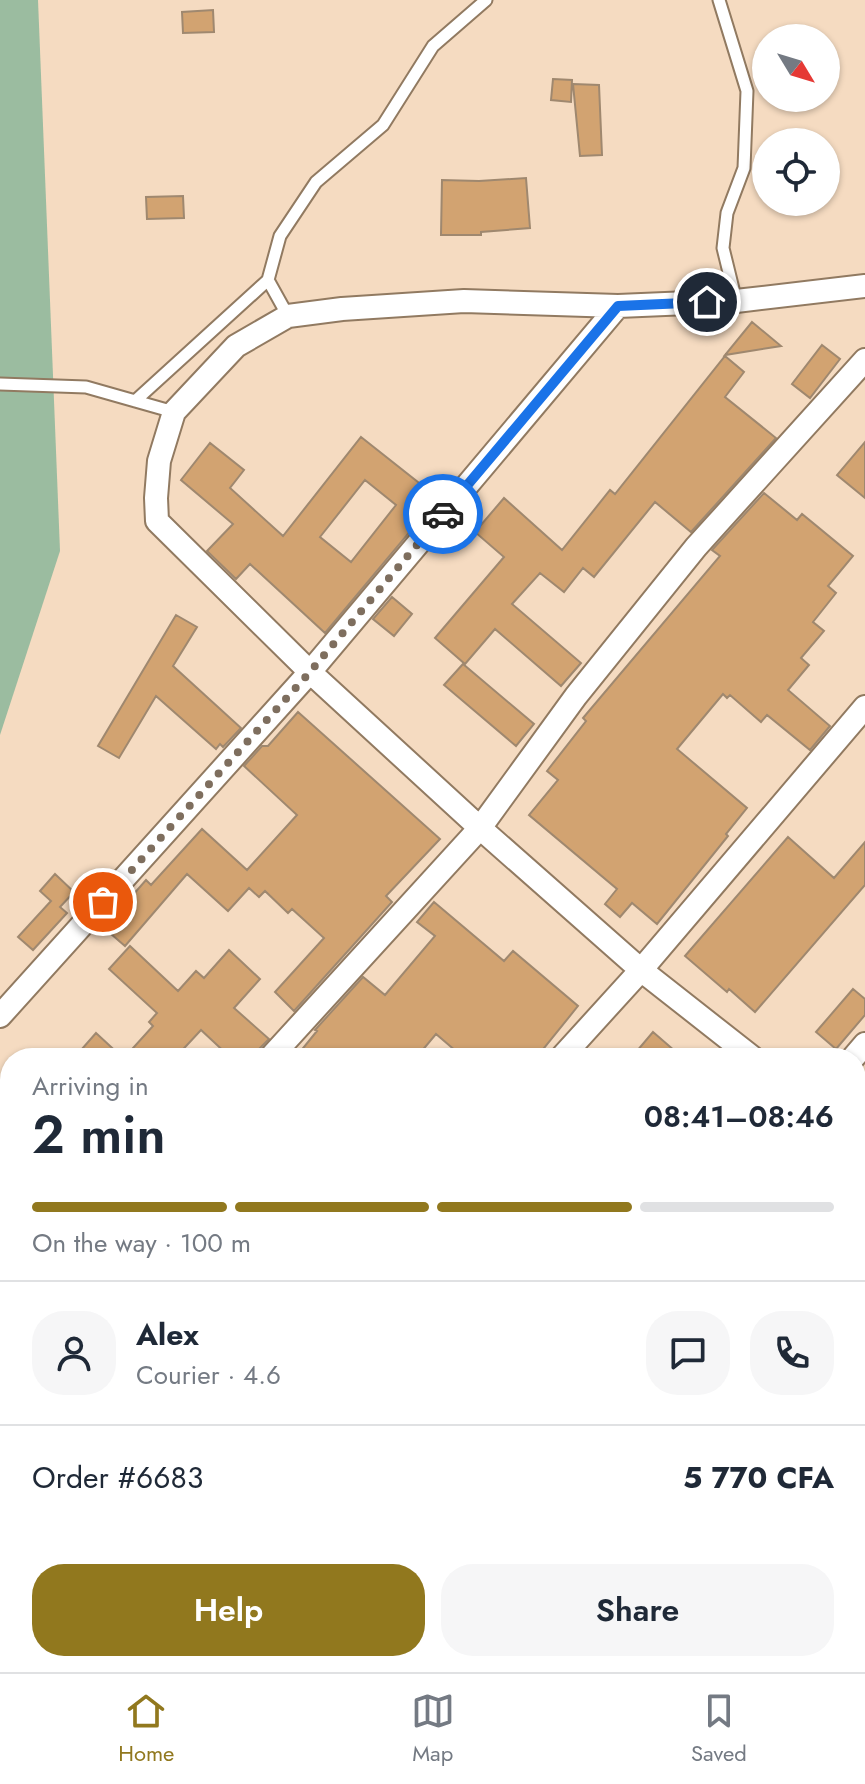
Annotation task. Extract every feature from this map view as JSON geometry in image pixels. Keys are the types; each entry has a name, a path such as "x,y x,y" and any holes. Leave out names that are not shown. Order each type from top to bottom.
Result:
{"street":[{"path":"740,1048 641,970 480,828 310,672 157,521 159,461 174,412 236,346 288,316 464,301 618,306 736,301 865,286"},
{"path":"0,1016 310,672 618,306"},
{"path":"279,1048 480,828 576,696 696,547 865,360"},
{"path":"570,1048 641,970 865,707"}],"lane":[{"path":"135,401 268,280 280,236 316,182 383,125 433,46 486,0"},
{"path":"719,0 747,91 744,168 727,213 723,248 736,301"},
{"path":"268,280 288,316"},
{"path":"0,384 86,387 174,412"}],"green space":[{"path":"0,0 38,0 60,551 0,735"}],"building":[{"path":"213,10 214,32 183,33 182,12"},
{"path":"553,79 572,80 571,102 551,100"},
{"path":"573,84 599,85 602,155 580,156"},
{"path":"526,178 530,228 481,232 481,235 441,235 442,180"},
{"path":"183,196 184,218 147,219 146,197"},
{"path":"752,322 781,346 725,355"},
{"path":"822,345 840,359 810,398 792,384"},
{"path":"725,356 744,372 725,397 776,438 691,532 655,502 594,577 583,568 564,592 540,573 512,604 581,663 561,686 495,629 465,664 435,638 504,557 475,532 504,498 562,550 610,490 615,494"},
{"path":"361,437 438,498 325,633 250,564 236,579 207,551 233,524 181,480 210,443 244,470 230,488 283,536","holes":["365,480 396,505 351,562 320,537"]},
{"path":"865,442 865,498 837,475"},
{"path":"764,493 797,520 802,514 853,556 828,586 836,593 813,622 824,631 801,658 809,665 788,690 830,726 810,750 767,715 761,722 730,695 727,698 723,694 677,749 747,808 657,924 632,903 620,917 605,904 617,889 529,815 558,780 547,771 586,721 583,718 720,556 712,550"},
{"path":"392,597 412,614 394,636 373,619"},
{"path":"176,615 197,627 173,666 241,728 223,747 220,744 216,749 156,696 119,758 98,746"},
{"path":"463,664 534,724 516,746 444,685"},
{"path":"298,712 440,839 386,896 392,902 294,1011 275,992 324,938 292,909 288,913 265,891 259,897 249,888 228,911 187,874 125,946 104,928 146,880 151,885 202,829 247,870 297,815 244,766 262,746 268,746"},
{"path":"788,837 834,878 865,842 865,885 755,1012 685,956"},
{"path":"55,874 74,892 60,907 67,913 33,950 18,937 51,901 40,891"},
{"path":"434,902 504,961 513,951 578,1006 544,1048 452,1048 436,1034 424,1048 303,1048 315,1030 363,977 385,995 435,936 417,922"},
{"path":"130,946 178,991 196,971 204,978 229,950 260,979 234,1008 269,1039 260,1048 220,1048 201,1030 184,1048 133,1048 153,1026 149,1022 157,1013 109,969"},
{"path":"853,989 865,999 865,1015 837,1048 816,1032"},
{"path":"653,1032 671,1048 639,1048"},
{"path":"96,1033 112,1048 83,1048"}],"way so far":[{"path":"103,902 310,672 443,514"}],"route":[{"path":"443,514 618,306 707,302"}]}
